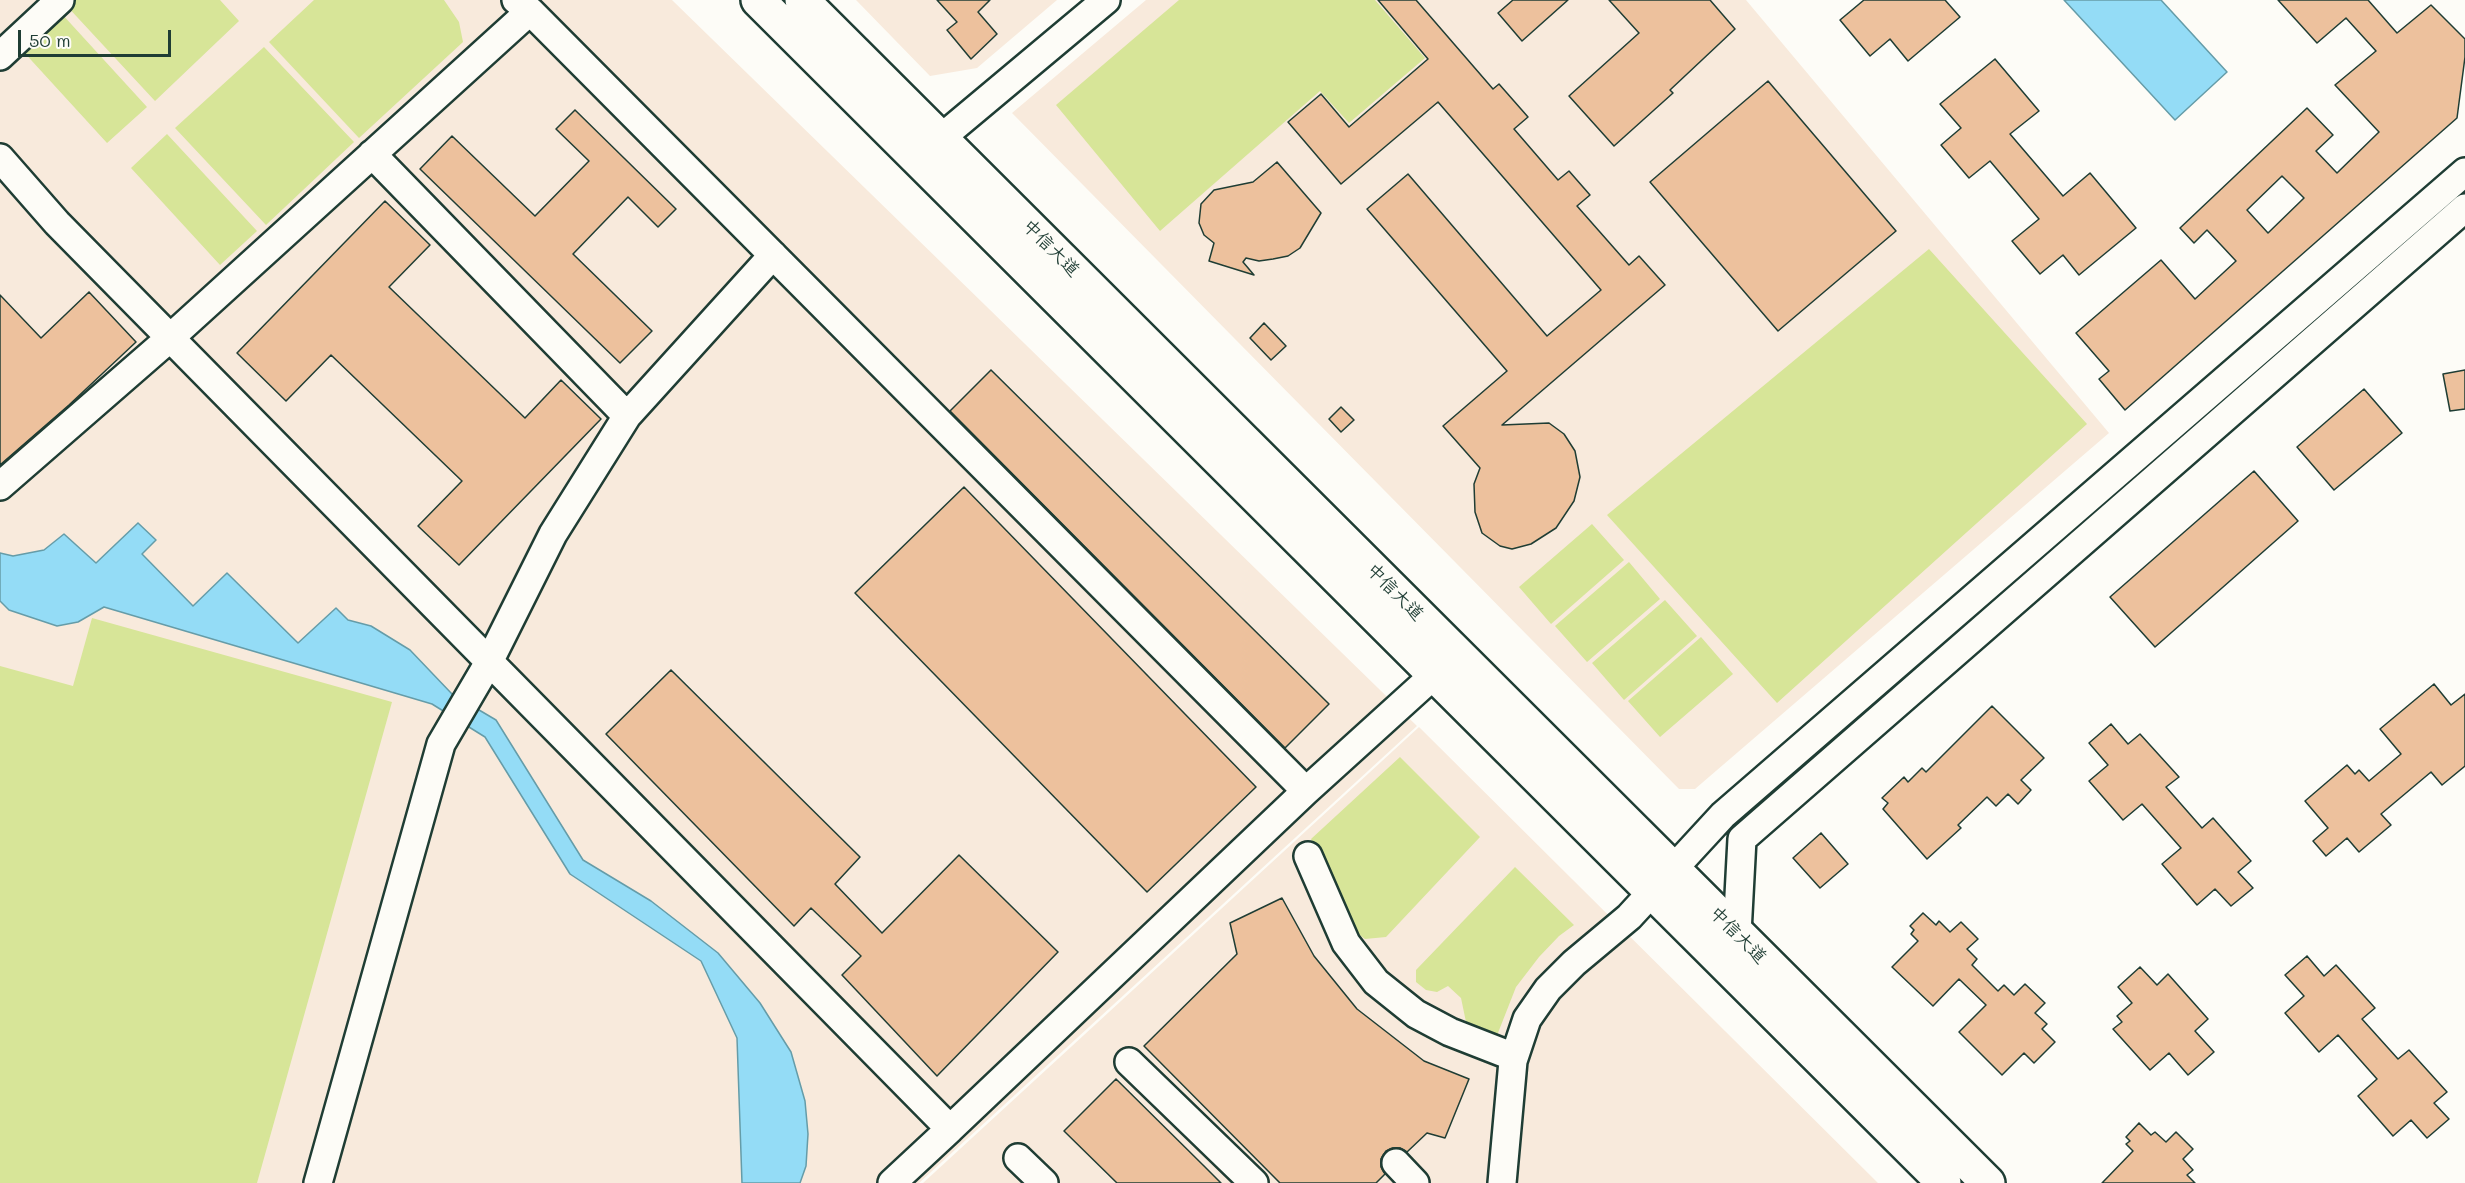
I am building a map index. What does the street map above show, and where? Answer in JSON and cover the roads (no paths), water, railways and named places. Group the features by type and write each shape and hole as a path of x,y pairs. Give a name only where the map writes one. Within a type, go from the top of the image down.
{"main road":[{"name":"中信大道","path":"758,0 1434,675 1662,881 1737,933 1988,1183"},
{"name":"中信大道","path":"802,0 941,138 1662,881 1944,1183"}],"street":[{"path":"0,56 60,0"},
{"path":"941,138 1106,0"},
{"path":"0,486 170,338 372,154 523,6 1306,791"},
{"path":"372,154 627,416"},
{"path":"0,158 57,223 950,1129"},
{"path":"1502,1183 1514,1056 1527,1019 1548,989 1574,963 1629,917 1723,815 2465,172"},
{"path":"1737,933 1742,839 2465,208"},
{"path":"318,1183 441,744 489,662 553,534 627,416 773,255"},
{"path":"892,1183 1306,791 1434,675"},
{"path":"1308,856 1346,944 1376,982 1424,1019 1450,1032 1514,1056"},
{"path":"1129,1062 1254,1183"},
{"path":"1018,1158 1044,1183"},
{"path":"1396,1163 1415,1183"}],"water":[{"path":"2064,0 2161,0 2227,72 2175,120"},
{"path":"138,523 156,540 142,554 193,606 227,573 298,643 336,608 348,620 371,626 410,650 452,694 496,720 583,860 651,901 718,953 760,1003 791,1052 805,1101 808,1134 806,1166 800,1183 742,1183 737,1038 701,961 570,874 485,737 432,704 104,607 78,622 57,626 9,610 0,601 0,553 13,556 44,550 64,534 96,563"}]}
